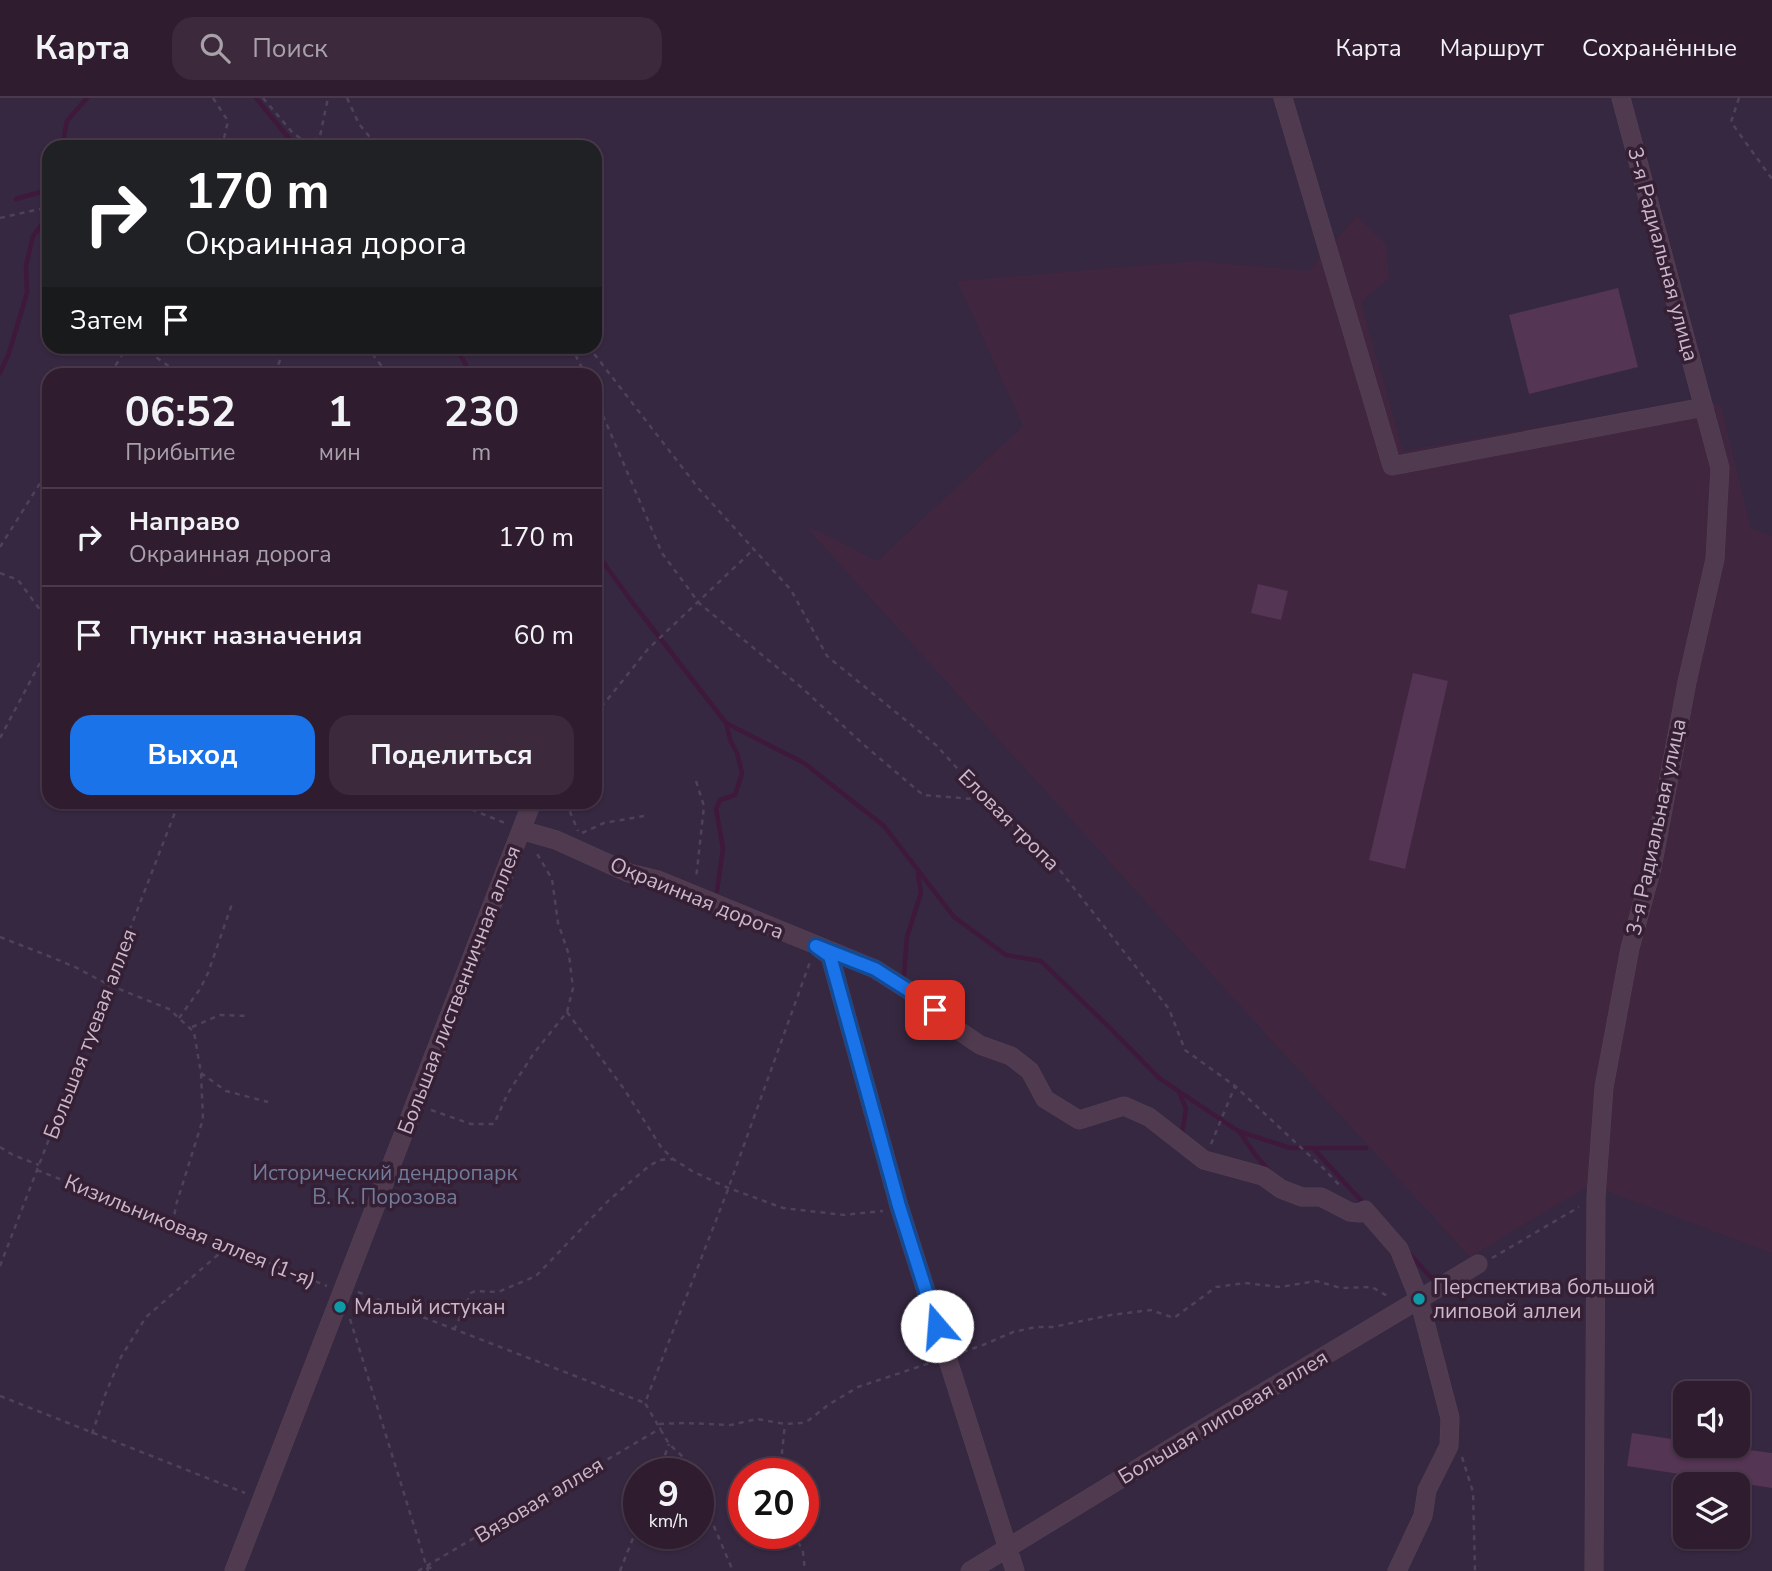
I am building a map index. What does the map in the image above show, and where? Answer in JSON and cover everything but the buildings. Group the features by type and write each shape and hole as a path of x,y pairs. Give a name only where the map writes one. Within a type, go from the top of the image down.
{"street":[{"path":"1283,98 1392,466 1704,407"},
{"name":"3-я Радиальная улица","path":"1594,1571 1596,1197 1604,1087 1630,948 1652,868 1687,682 1715,559 1720,468 1621,98"},
{"name":"Большая лиственничная аллея","path":"234,1571 524,831 530,809"},
{"name":"Окраинная дорога","path":"524,831 556,840 629,873 658,880 875,969 908,990 981,1045 1011,1056 1030,1071 1045,1099 1079,1120 1124,1106 1149,1117 1204,1160 1263,1176 1281,1189 1302,1197 1321,1198 1350,1212 1360,1213 1365,1210 1399,1249 1413,1302"},
{"path":"816,946 830,956 899,1206 1015,1571"},
{"name":"Большая липовая аллея","path":"970,1571 1206,1426 1485,1261"},
{"path":"1397,1571 1423,1516 1427,1490 1449,1446 1450,1418 1413,1302"}],"path":[{"path":"213,98 228,121 224,140"},
{"path":"262,98 303,140"},
{"path":"314,140 320,136 328,98"},
{"path":"347,98 359,124 372,140"},
{"path":"1739,98 1731,122 1772,179"},
{"path":"0,218 42,208"},
{"path":"151,354 171,368"},
{"path":"372,354 383,368"},
{"name":"Еловая тропа","path":"594,354 699,489 791,590 827,656 936,745 986,800 1055,864 1169,1009 1185,1050 1234,1086 1344,1190"},
{"path":"602,413 662,553 699,603 801,687 923,795 986,800"},
{"path":"0,548 42,480"},
{"path":"602,706 648,649 754,550"},
{"path":"0,573 18,580 42,612"},
{"path":"0,738 42,659"},
{"path":"696,781 704,806 696,874 697,896"},
{"name":"Большая туевая аллея","path":"0,1266 176,809"},
{"path":"415,1104 471,1124 494,1124 514,1083 567,1012 573,988 569,955 558,923 551,879 524,831 470,809"},
{"path":"569,809 579,835 604,823 644,816"},
{"path":"179,1018 208,973 233,901"},
{"path":"0,937 169,1009 194,1032 201,1073 203,1119 176,1205 173,1224"},
{"path":"683,1458 669,1444 646,1404 816,946"},
{"path":"567,1012 624,1089 661,1147 673,1159 692,1171 728,1188 783,1208 844,1215 883,1211 899,1206"},
{"path":"191,1028 220,1015 249,1016"},
{"path":"201,1073 226,1091 268,1102"},
{"path":"1204,1160 1234,1086"},
{"path":"0,1147 39,1165"},
{"path":"454,1330 471,1293 498,1292 536,1276 618,1192 654,1162 673,1159"},
{"name":"Кизильниковая аллея (1-я)","path":"37,1170 228,1247 646,1404"},
{"path":"1485,1261 1596,1197"},
{"path":"92,1434 121,1357 146,1317 228,1247"},
{"path":"660,1426 685,1423 731,1425 757,1419 785,1424 801,1423 858,1387 983,1346 1013,1332 1151,1310 1174,1318 1216,1287 1245,1283 1280,1287 1316,1281 1341,1288 1372,1287 1400,1305 1413,1302"},
{"path":"350,1318 428,1569 436,1571"},
{"path":"0,1396 262,1499"},
{"path":"782,1458 785,1424"},
{"name":"Вязовая аллея","path":"418,1571 428,1569 660,1426"},
{"path":"664,1458 669,1444"},
{"path":"1461,1455 1473,1492 1475,1571"},
{"path":"714,1526 733,1571"},
{"path":"620,1571 629,1549"},
{"path":"802,1549 805,1571"}],"green space":[{"name":"Исторический дендропарк В. К. Порозова","path":"0,98 1772,98 1772,536 1751,529 1721,405 1688,401 1403,451 1361,302 1389,278 1386,244 1357,216 1309,271 1197,261 957,281 1023,426 877,561 823,533 807,528 1470,1257 1590,1185 1772,1253 1772,1571 0,1571"}],"waterway":[{"path":"63,140 67,121 87,98"},
{"path":"256,98 290,140"},
{"path":"16,199 42,191"},
{"path":"0,373 9,353 27,293 26,266 33,236 42,225"},
{"path":"460,354 468,368"},
{"path":"602,561 726,723 804,763 884,826 954,917 1006,955 1041,961 1159,1078 1238,1131 1290,1148 1366,1148"},
{"path":"717,891 723,848 716,809 720,800 735,795 742,773 726,723"},
{"path":"904,976 907,937 921,893 918,874"},
{"path":"1179,1092 1186,1109 1182,1133"},
{"path":"1239,1131 1270,1172"},
{"path":"1313,1148 1366,1206"},
{"path":"1407,1251 1437,1284"}],"place":[{"name":"Перспектива большой липовой аллеи","path":"1419,1299"},
{"name":"Малый истукан","path":"340,1307"}],"route":[{"path":"935,1010 875,969 816,946 830,956 899,1206 937,1326"}]}
